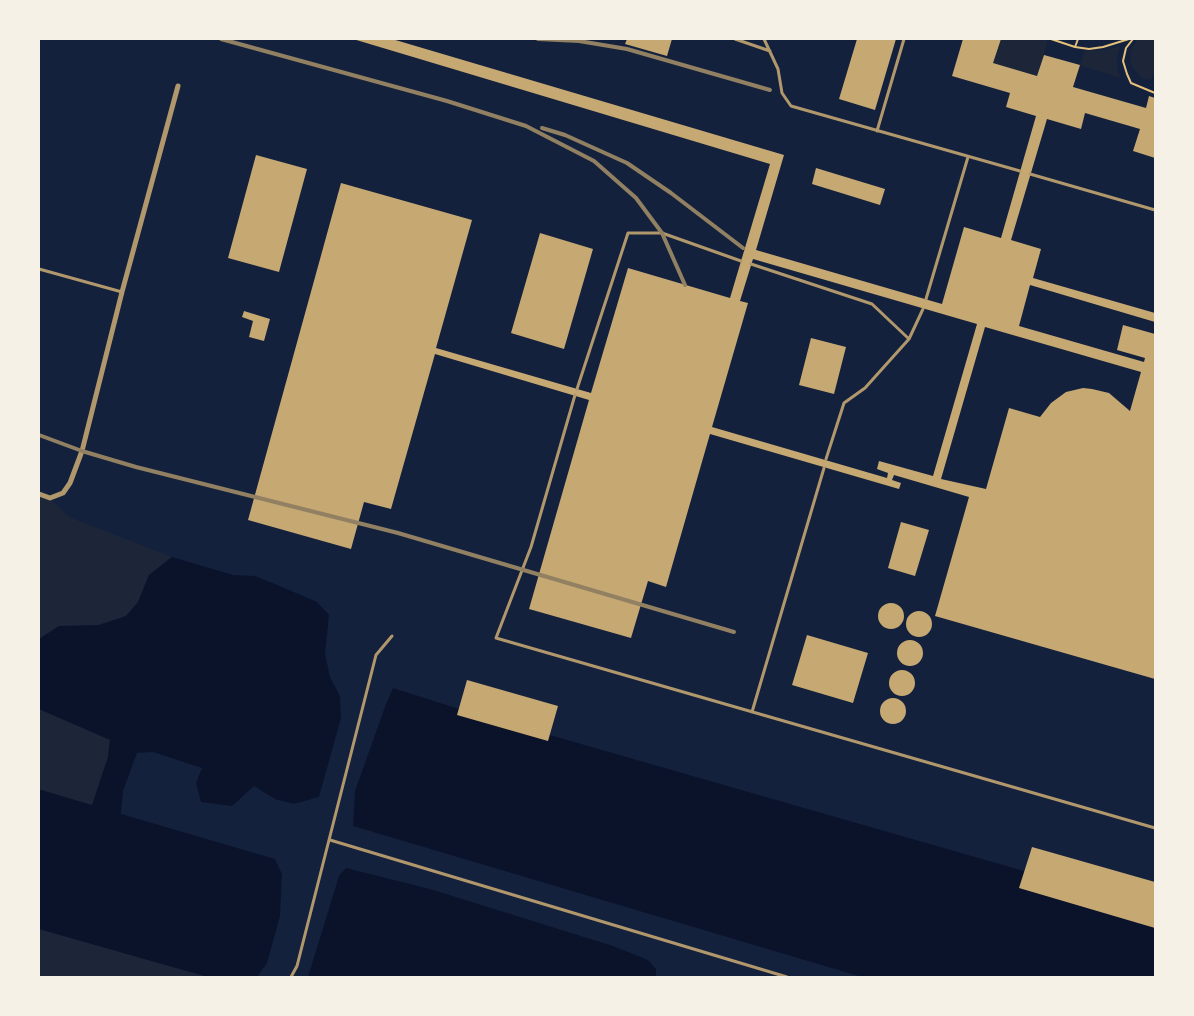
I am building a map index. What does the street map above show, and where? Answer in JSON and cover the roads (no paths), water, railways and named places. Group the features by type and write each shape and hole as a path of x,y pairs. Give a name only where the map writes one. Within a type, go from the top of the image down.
{"street":[{"path":"39,494 50,498 63,493 70,483 82,451 178,86"}],"lane":[{"path":"735,39 770,51"},
{"path":"764,39 778,69 782,93 791,106 1020,171"},
{"path":"877,131 904,39"},
{"path":"926,299 968,157"},
{"path":"1030,174 1155,210"},
{"path":"577,389 628,233 662,233 741,261"},
{"path":"751,264 872,304 909,339"},
{"path":"39,269 122,292"},
{"path":"826,459 844,403 865,388 909,339 923,309"},
{"path":"575,395 531,547 496,638 1155,828"},
{"path":"752,712 824,468"},
{"path":"291,977 297,966 376,656 392,636"},
{"path":"330,840 787,977"}],"railway":[{"path":"221,39 447,101 526,126 594,161 636,198 662,233 685,285"},
{"path":"538,39 579,41 627,49 770,90"},
{"path":"542,128 565,135 627,163 671,193 743,248"},
{"path":"39,435 136,467 398,533 734,632"}]}
